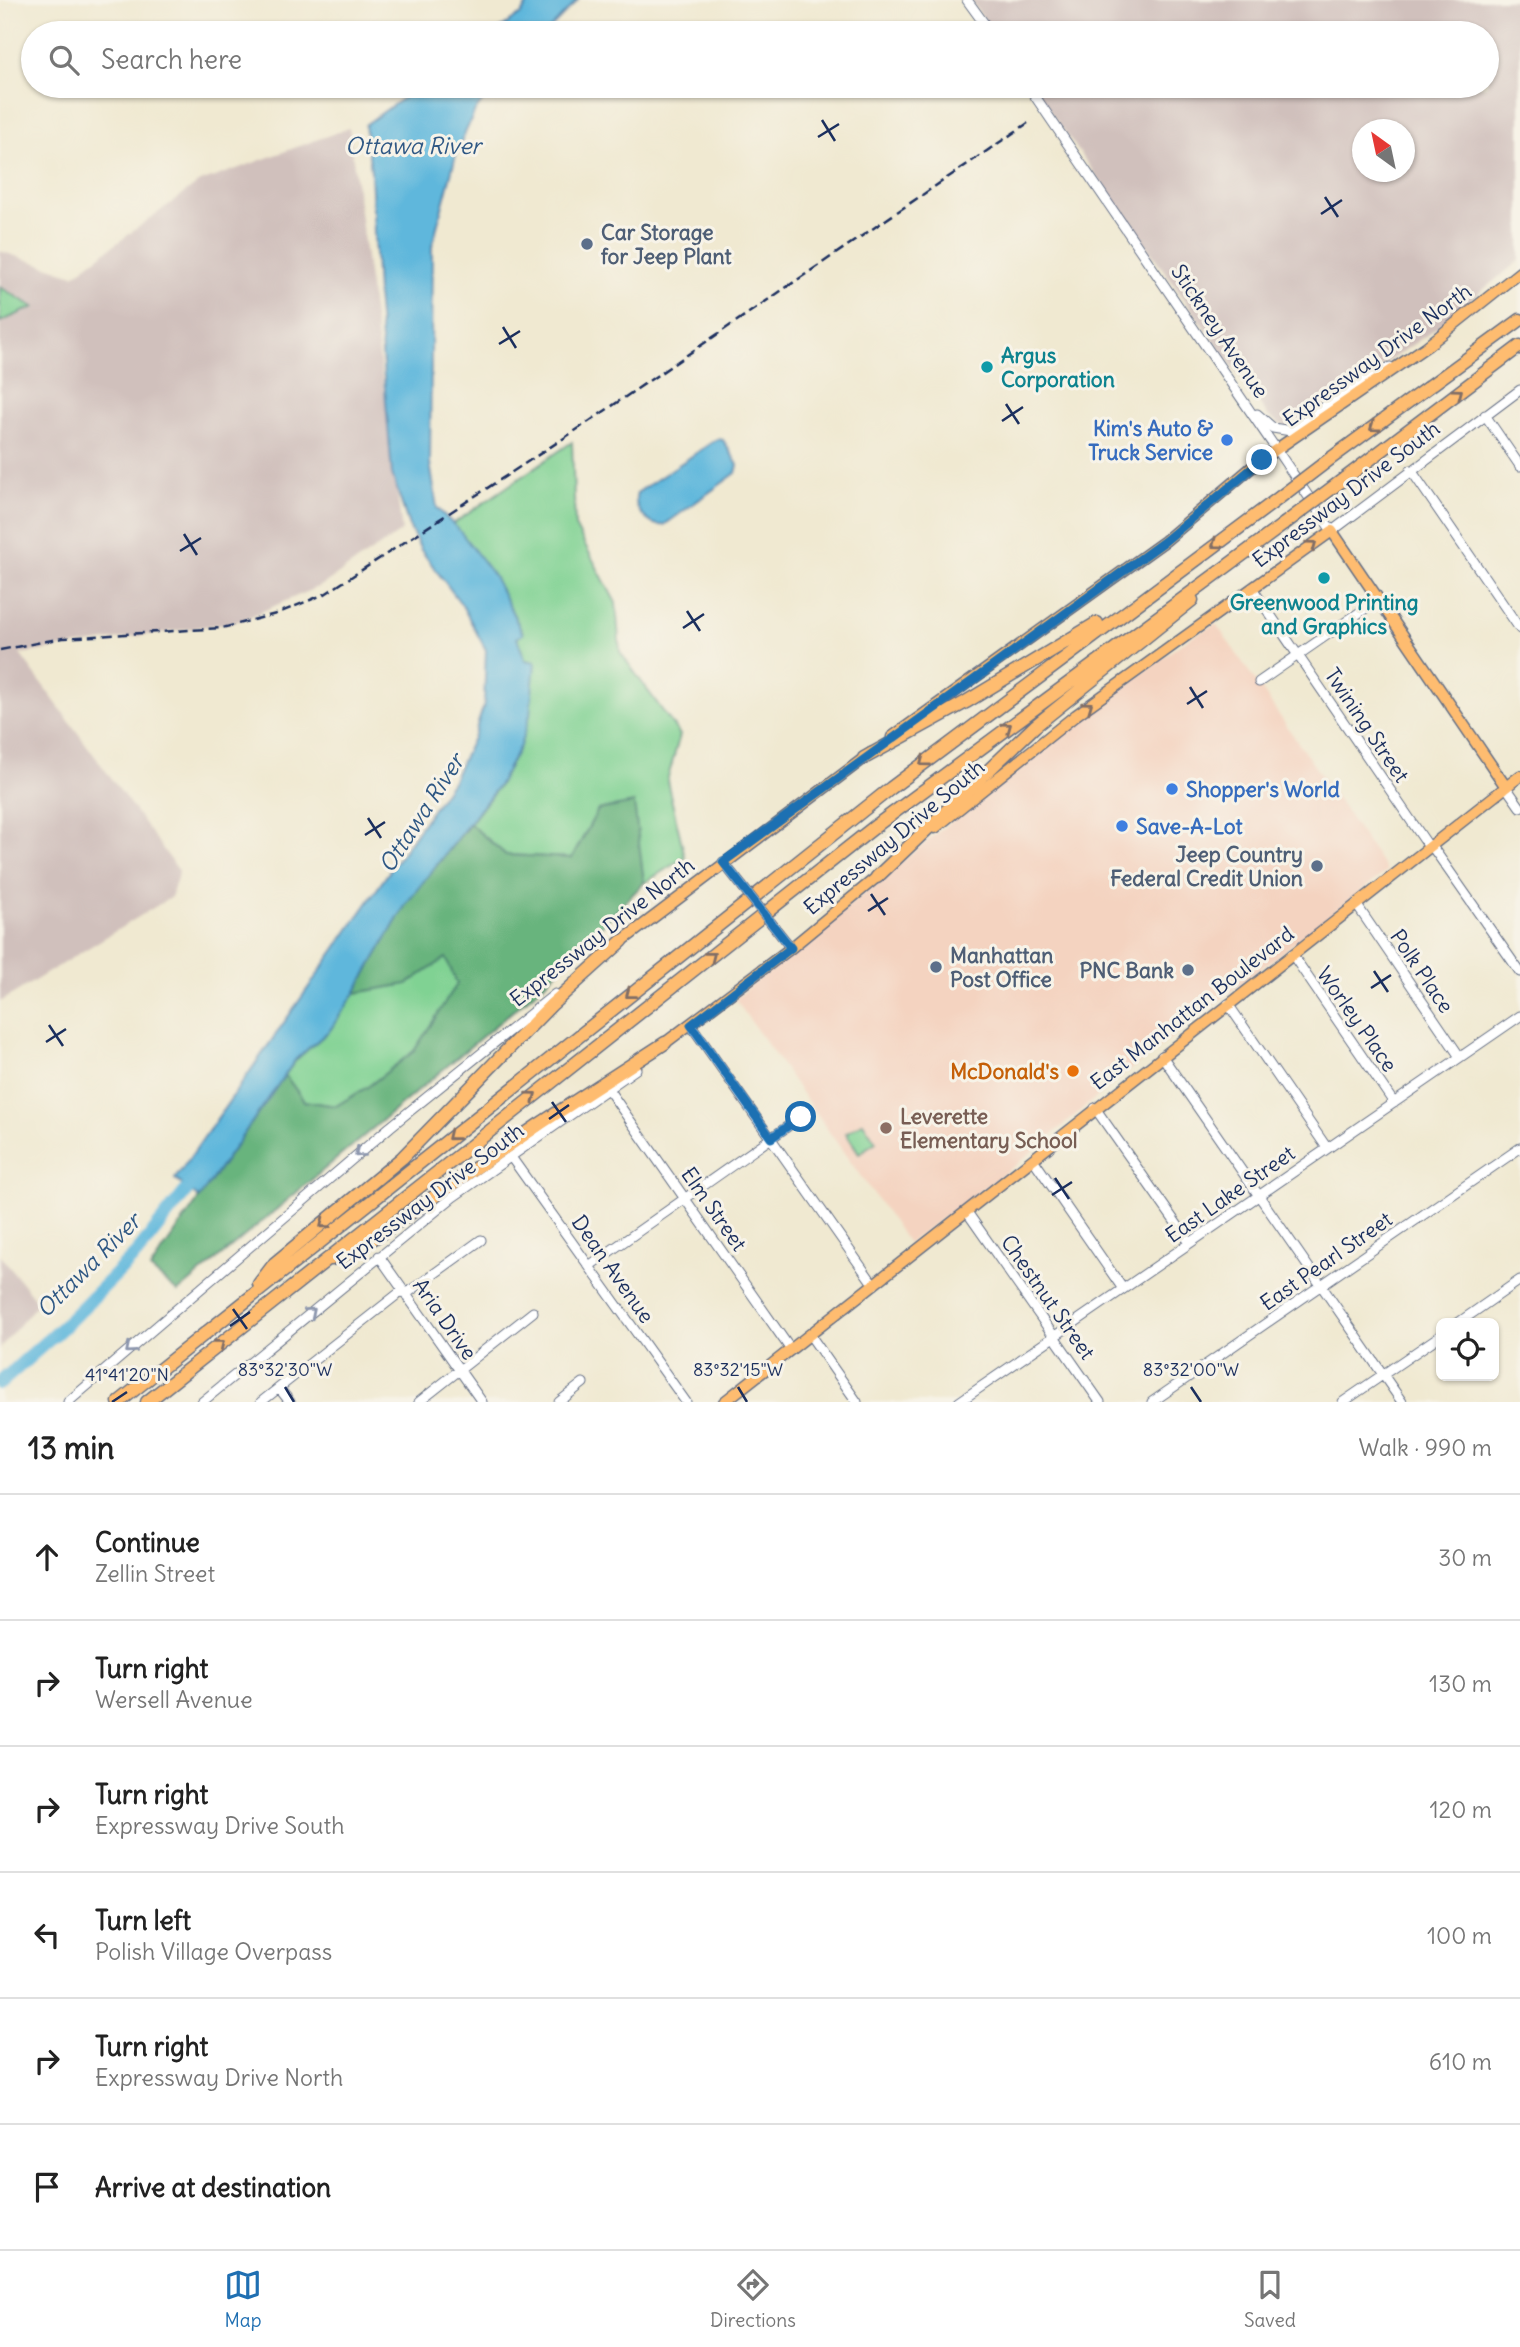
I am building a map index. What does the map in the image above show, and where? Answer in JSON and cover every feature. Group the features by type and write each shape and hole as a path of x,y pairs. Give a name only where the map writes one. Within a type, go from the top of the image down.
{"highway":[{"path":"1419,394 1520,310"},
{"path":"119,1402 891,788 1520,320"},
{"path":"147,1402 887,817 1520,346"},
{"path":"877,877 1046,716 1284,524"},
{"path":"864,758 966,702 1155,589"},
{"path":"250,1297 275,1263 402,1158 551,1005 622,941"},
{"path":"324,1262 352,1253 540,1124 665,1043"}],"main road":[{"name":"Expressway Drive North","path":"622,941 864,758 1165,541 1258,462 1416,353 1520,272"},
{"name":"Expressway Drive South","path":"665,1043 791,948 1032,749 1332,531"},
{"name":"Stickney Avenue","path":"1332,531 1506,786"},
{"name":"East Manhattan Boulevard","path":"724,1402 1520,776"}],"street":[{"path":"967,0 982,21"},
{"name":"Stickney Avenue","path":"1036,98 1332,531"},
{"path":"1249,407 1273,428 1291,431 1354,385 1416,353"},
{"name":"Expressway Drive South","path":"1332,531 1520,390"},
{"path":"1485,415 1520,466"},
{"path":"1411,470 1520,629"},
{"name":"Twining Street","path":"1252,589 1520,972"},
{"path":"1259,682 1379,599"},
{"name":"Stickney Avenue","path":"1506,786 1520,807"},
{"path":"723,862 791,948"},
{"name":"Polk Place","path":"1356,904 1460,1057"},
{"name":"Expressway Drive North","path":"68,1402 380,1135 622,941"},
{"name":"Worley Place","path":"1292,954 1394,1102"},
{"path":"1228,1004 1328,1148"},
{"name":"East Lake Street","path":"959,1402 1520,1016"},
{"path":"691,1025 874,1285"},
{"name":"Expressway Drive South","path":"202,1402 379,1256 511,1157 608,1089 665,1043"},
{"path":"1162,1056 1402,1402"},
{"name":"Elm Street","path":"608,1089 791,1350"},
{"path":"1095,1108 1190,1243"},
{"path":"589,1265 801,1117"},
{"name":"East Pearl Street","path":"1152,1402 1520,1148"},
{"name":"Dean Avenue","path":"511,1157 686,1402"},
{"path":"1033,1159 1123,1289"},
{"name":"Chestnut Street","path":"967,1212 1100,1402"},
{"path":"261,1402 404,1292 481,1240"},
{"name":"Aria Drive","path":"379,1256 482,1402"},
{"path":"1465,1318 1520,1280"},
{"path":"419,1402 533,1312"},
{"path":"810,1335 857,1402"},
{"path":"1343,1402 1436,1338"},
{"path":"559,1402 583,1383"},
{"path":"279,1388 290,1402"}],"shaded area":[{"path":"970,0 1520,0 1520,260 1428,334 1299,423 1285,427 1268,416 1041,98 1499,98 1499,21 985,21"},
{"path":"349,128 402,531 322,585 240,621 20,654 179,871 171,897 0,1002 0,251 74,275 198,183"},
{"path":"1216,624 1387,871 1127,1072 1017,1164 908,1243 735,999 1033,754 1189,638"},
{"path":"0,1255 38,1303 0,1348"}],"green space":[{"path":"0,287 34,307 0,322"},
{"path":"572,442 575,526 616,603 620,652 680,735 667,781 685,857 644,883 633,804 598,810 572,858 506,855 470,824 498,787 520,746 534,662 525,660 517,638 523,633 494,577 453,524"},
{"path":"634,803 644,883 540,988 178,1292 150,1269 285,1075 304,1101 336,1106 369,1086 414,1051 457,984 446,958 407,984 355,993 406,904 470,824 506,855 572,858 598,810"},
{"path":"446,957 458,984 414,1051 369,1086 336,1106 304,1101 285,1075 297,1059 330,1030 355,993 407,984"},
{"path":"863,1122 876,1142 859,1153 846,1133"}],"water":[{"path":"530,0 578,0 558,21 511,21 521,14"},
{"path":"403,98 485,98 475,111 457,151 432,246 430,463 437,508 459,530 494,576 523,634 517,638 525,660 535,662 530,715 520,746 498,786 406,904 355,993 330,1030 296,1059 199,1198 175,1179 453,780 473,738 484,705 486,650 462,605 421,550 409,526 392,474 377,293 371,171 365,125"},
{"path":"717,439 723,440 738,465 736,473 664,525 647,520 637,505 637,493"}],"waterway":[{"name":"Ottawa River","path":"0,1383 65,1325 137,1253 199,1175"}],"railway":[{"path":"0,650 63,638 222,628 276,614 325,594 584,425 1028,123"}],"place":[{"name":"Car Storage for Jeep Plant","path":"587,244"},
{"name":"Argus Corporation","path":"987,367"},
{"name":"Kim's Auto & Truck Service","path":"1227,440"},
{"name":"Greenwood Printing and Graphics","path":"1324,578"},
{"name":"Shopper's World","path":"1172,789"},
{"name":"Save-A-Lot","path":"1122,826"},
{"name":"Jeep Country Federal Credit Union","path":"1317,866"},
{"name":"Manhattan Post Office","path":"936,967"},
{"name":"PNC Bank","path":"1188,970"},
{"name":"McDonald's","path":"1073,1071"},
{"name":"Leverette Elementary School","path":"886,1128"}],"route":[{"path":"801,1117 771,1138 691,1025 791,948 723,862 1165,541 1262,460"}]}
